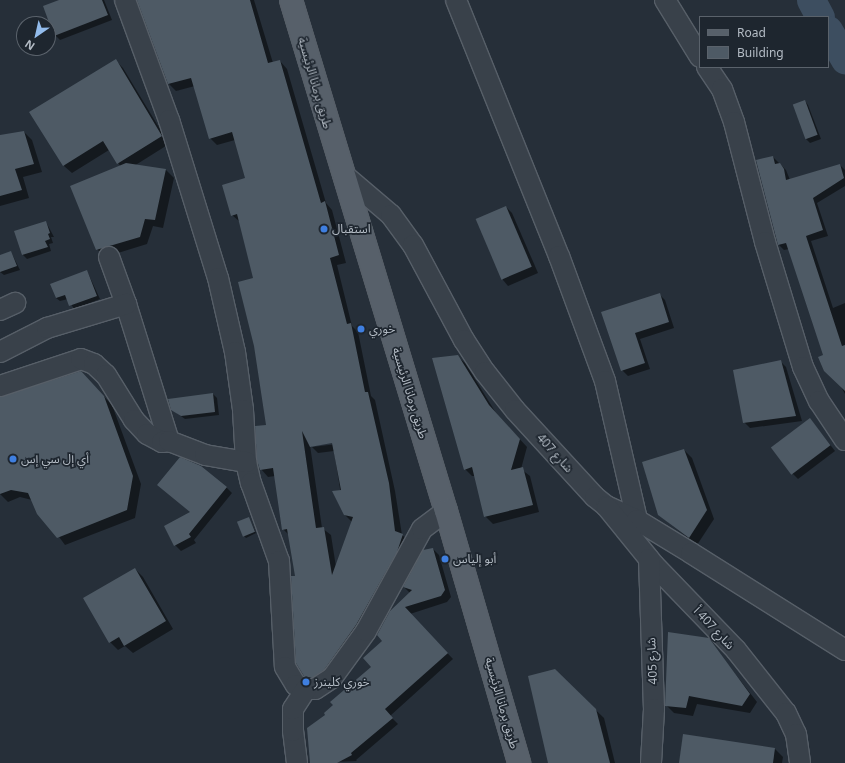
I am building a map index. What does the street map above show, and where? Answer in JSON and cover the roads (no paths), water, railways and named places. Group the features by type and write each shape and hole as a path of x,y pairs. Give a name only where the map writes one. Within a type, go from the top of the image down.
{"main road":[{"name":"طريق برمانا الرئيسية","path":"291,0 446,511 519,763"}],"street":[{"path":"125,0 169,120 218,278 235,352 243,410 246,462 251,483 279,561 285,667 296,685 306,689 323,686 332,678 366,631 422,529 446,511"},
{"path":"456,0 559,256 605,381 637,520"},
{"path":"665,0 699,55"},
{"path":"708,68 722,89 734,122 765,242 804,367 819,401 845,440"},
{"name":"شارع 407","path":"343,174 378,201 404,232 464,340 501,393 582,483 606,506 637,520 845,650"},
{"path":"109,257 126,304 169,441"},
{"path":"0,352 47,328 126,304"},
{"path":"0,386 81,359 94,364 106,375 134,420 147,434 162,442 169,441 205,455 246,462"},
{"name":"شارع 407 أ","path":"606,506 649,559 736,650 786,713 796,734 800,763"},
{"name":"شارع 405","path":"649,559 654,709 652,763"},
{"path":"297,763 292,731 293,709 306,689"}],"waterway":[{"path":"811,0 819,16"},
{"path":"829,32 845,60"}],"place":[{"name":"استقبال","path":"324,229"},
{"name":"خوري","path":"361,329"},
{"name":"أي إل سي إس","path":"13,459"},
{"name":"أبو إلياس","path":"445,559"},
{"name":"خوري كلينرز","path":"306,682"}]}
